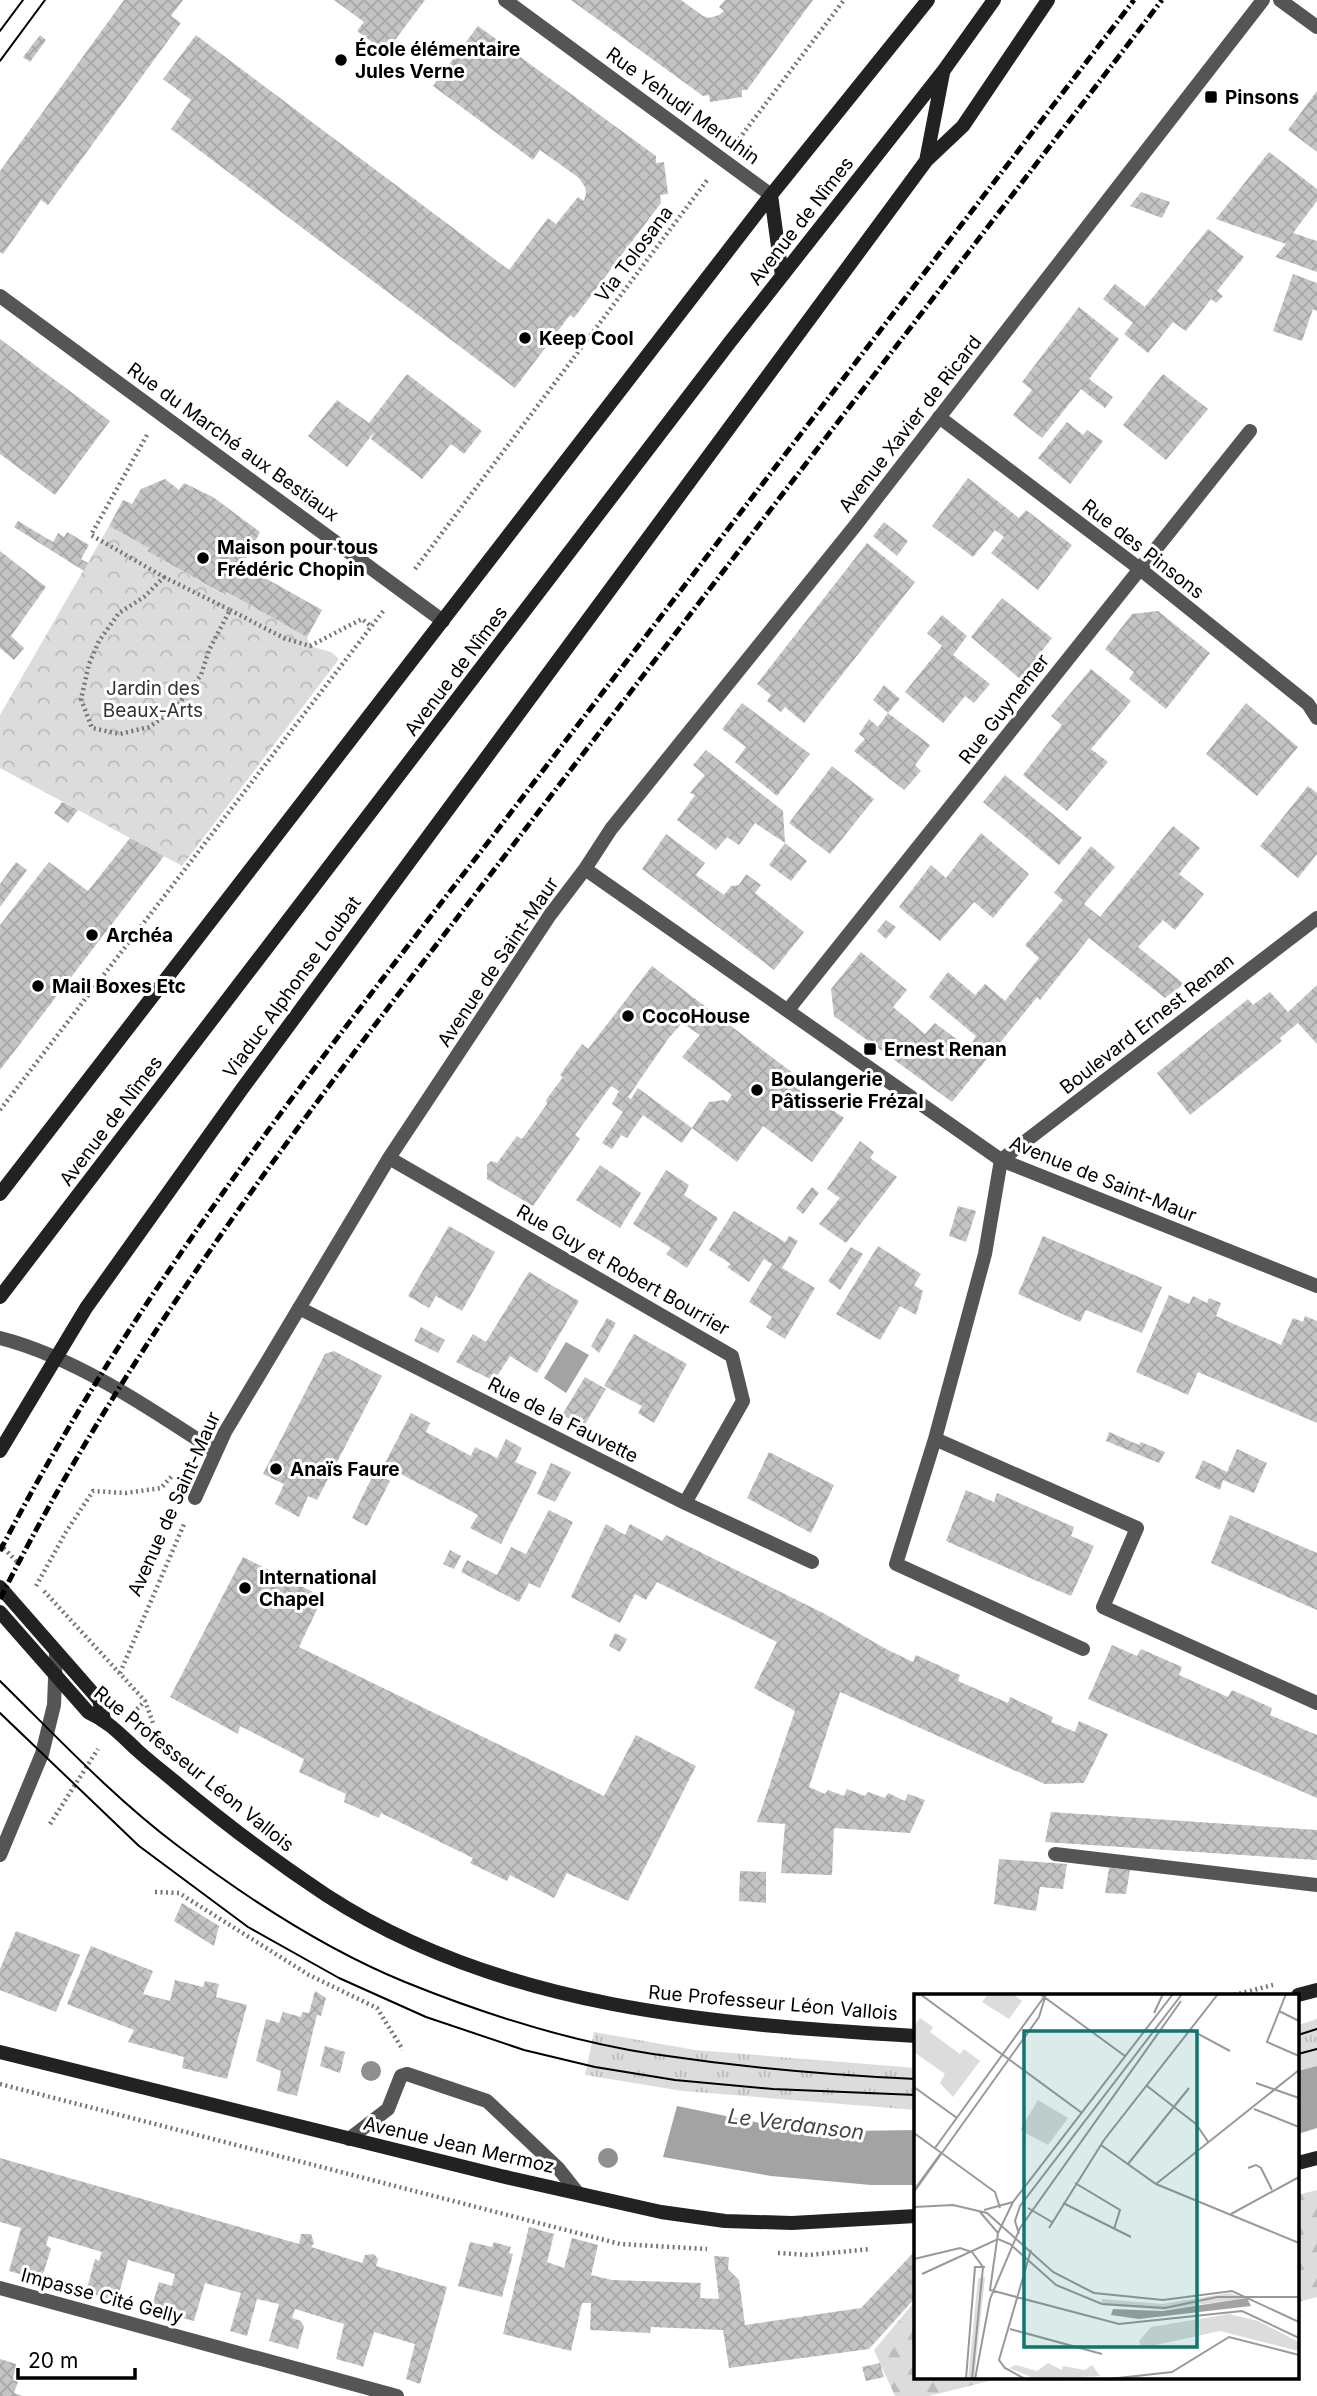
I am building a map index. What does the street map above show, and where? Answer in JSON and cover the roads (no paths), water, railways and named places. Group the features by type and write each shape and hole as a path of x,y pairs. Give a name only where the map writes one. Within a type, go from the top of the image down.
{"main road":[{"name":"Avenue de Nîmes","path":"0,1194 771,195 928,0"},
{"name":"Avenue de Nîmes","path":"0,1297 782,276 944,70 994,0"},
{"name":"Avenue de Nîmes","path":"634,559 926,161 963,126 1048,0"},
{"name":"Avenue de Nîmes","path":"926,161 944,70"},
{"path":"771,195 782,276"},
{"name":"Viaduc Alphonse Loubat","path":"0,1451 86,1308 380,899 634,559"},
{"path":"0,1587 99,1700 104,1719"},
{"name":"Rue Professeur Léon Vallois","path":"0,1612 88,1712 104,1719 226,1825 328,1896 374,1924 466,1965 537,1988 609,2005 693,2019 914,2036"},
{"path":"1300,1994 1317,1990"},
{"name":"Avenue Jean Mermoz","path":"0,2052 501,2176 661,2212 725,2221 792,2223 914,2216"},
{"path":"1300,2162 1317,2158"}],"street":[{"name":"Rue Yehudi Menuhin","path":"505,0 771,195"},
{"name":"Avenue Xavier de Ricard","path":"585,869 611,829 847,537 1263,0"},
{"path":"1280,0 1317,27"},
{"name":"Rue du Marché aux Bestiaux","path":"0,296 443,621"},
{"name":"Rue des Pinsons","path":"939,417 1140,569 1308,704 1317,718"},
{"name":"Rue Guynemer","path":"788,1010 1250,431"},
{"name":"Avenue de Saint-Maur","path":"195,1498 215,1451 389,1157 550,915 585,869 1001,1160 1317,1286"},
{"name":"Boulevard Ernest Renan","path":"1001,1160 1317,918"},
{"name":"Rue Guy et Robert Bourrier","path":"389,1157 732,1356 743,1401 685,1503"},
{"path":"1001,1160 985,1254 935,1439 896,1564 1083,1649"},
{"name":"Rue de la Fauvette","path":"299,1308 685,1503 812,1562"},
{"path":"0,1338 48,1353 152,1410 215,1451"},
{"path":"935,1439 1137,1528 1103,1607 1317,1703"},
{"path":"0,1855 42,1754 54,1705 56,1653"},
{"path":"1055,1854 1317,1885"},
{"path":"349,2138 388,2109 401,2076 407,2074 487,2101 558,2168 577,2192"},
{"name":"Impasse Cité Gelly","path":"0,2288 397,2396"}],"tram line":[{"path":"0,31 23,0"},
{"path":"0,61 45,0"},
{"path":"0,1681 108,1787 178,1846 287,1922 375,1969 465,2005 590,2042 686,2059 752,2067 914,2079"},
{"path":"0,1713 139,1846 248,1927 339,1978 426,2017 524,2050 595,2067 675,2080 773,2089 914,2095"},
{"path":"1300,2034 1317,2029"},
{"path":"1300,2053 1317,2049"}],"railway":[{"path":"0,1551 53,1454 110,1360 170,1268 298,1089 1134,0"},
{"path":"0,1599 54,1497 113,1398 242,1205 379,1019 1162,0"}],"place":[{"name":"École élémentaire Jules Verne","path":"341,60"},
{"name":"Pinsons","path":"1211,97"},
{"name":"Keep Cool","path":"525,338"},
{"name":"Maison pour tous Frédéric Chopin","path":"203,558"},
{"name":"Archéa","path":"92,935"},
{"name":"Mail Boxes Etc","path":"38,986"},
{"name":"CocoHouse","path":"628,1016"},
{"name":"Ernest Renan","path":"870,1049"},
{"name":"Boulangerie Pâtisserie Frézal","path":"757,1090"},
{"name":"Anaïs Faure","path":"276,1469"},
{"name":"International Chapel","path":"245,1588"}],"park label":[{"name":"Jardin des Beaux-Arts","path":"153,699"}],"water label":[{"name":"Le Verdanson","path":"796,2124"}]}
